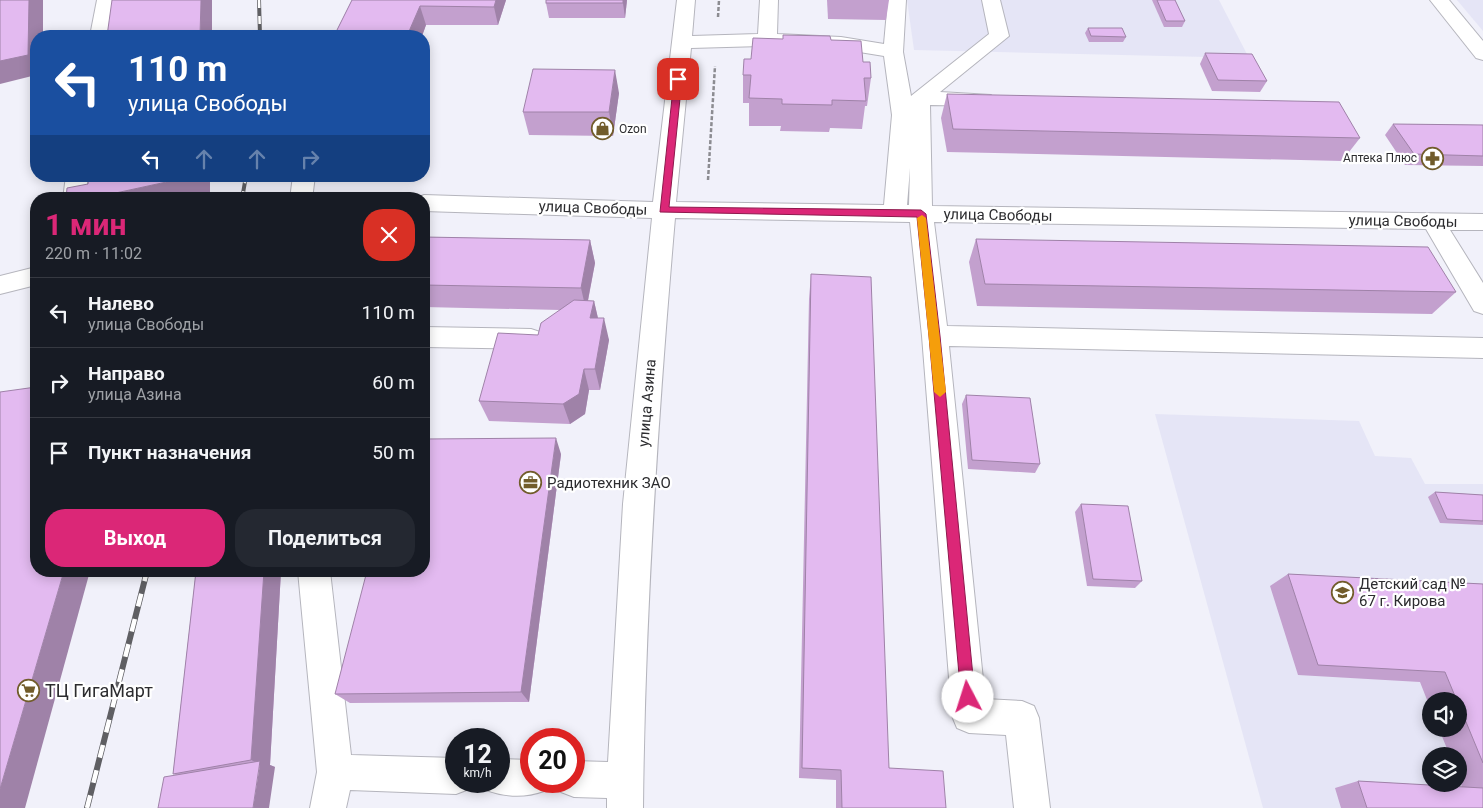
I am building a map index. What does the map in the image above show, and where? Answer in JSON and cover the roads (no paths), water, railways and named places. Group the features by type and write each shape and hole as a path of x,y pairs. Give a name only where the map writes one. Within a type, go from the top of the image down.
{"street":[{"path":"101,30 106,0"},
{"name":"улица Азина","path":"626,794 626,711 632,582 664,210 686,0"},
{"path":"767,40 769,0"},
{"path":"895,213 895,184 903,134 901,88 893,52 897,0"},
{"path":"920,98 999,36 991,0"},
{"path":"1439,0 1483,54"},
{"path":"682,42 767,40 854,44 893,52"},
{"path":"920,98 999,100"},
{"path":"920,98 921,214 935,336 970,716 1022,718 1032,808"},
{"name":"улица Свободы","path":"430,204 664,210 1483,222"},
{"path":"1433,221 1483,304"},
{"path":"0,285 30,278"},
{"path":"935,336 1483,348"},
{"path":"430,337 530,339"},
{"path":"315,577 335,772 328,808"},
{"path":"335,772 445,776"},
{"path":"585,782 626,794"}],"railway":[{"path":"259,0 260,30"},
{"path":"243,192 245,182"},
{"path":"87,808 145,577"}],"place":[{"name":"Ozon","path":"603,129"},
{"name":"Аптека Плюс","path":"1433,158"},
{"name":"Радиотехник ЗАО","path":"531,483"},
{"name":"Детский сад № 67 г. Кирова","path":"1343,593"},
{"name":"ТЦ ГигаМарт","path":"29,690"}]}
